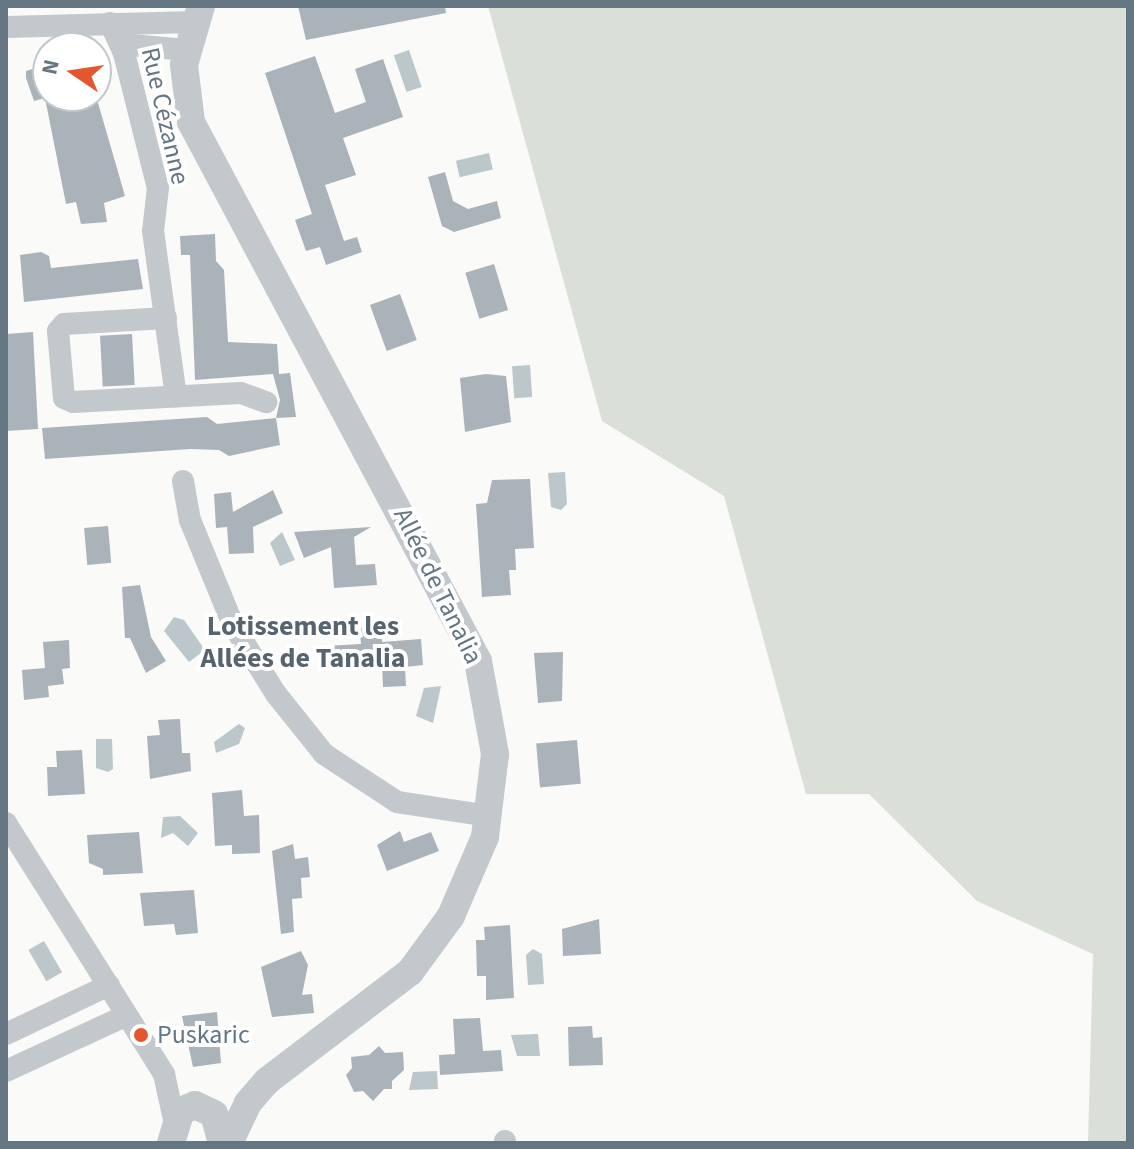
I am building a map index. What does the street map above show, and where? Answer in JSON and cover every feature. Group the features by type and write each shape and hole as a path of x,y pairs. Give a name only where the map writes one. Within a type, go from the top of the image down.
{"street":[{"path":"115,34 198,14"},
{"name":"Allée de Tanalia","path":"198,14 187,50 186,106 200,142 478,661 495,743 490,816 470,880 410,972 284,1066 248,1103 229,1143"},
{"path":"6,27 115,34 187,50"},
{"name":"Rue Cézanne","path":"115,34 158,188 153,231 176,396"},
{"path":"166,318 64,324 58,331 62,392 73,402 241,393 266,402"},
{"path":"183,481 190,520 233,625 276,694 324,754 397,802 490,816"},
{"path":"6,823 164,1074 205,1107 222,1143"},
{"path":"6,1034 109,985"},
{"path":"6,1071 127,1015"},
{"path":"164,1074 173,1133"},
{"path":"173,1133 181,1111 205,1107 229,1111 248,1103"}],"shaded area":[{"path":"488,6 1128,6 1128,1143 1088,1143 1093,954 977,901 869,794 806,794 724,496 602,421"},
{"path":"409,50 422,87 407,92 394,55"},
{"path":"489,153 493,170 460,177 456,161"},
{"path":"530,365 532,397 514,398 512,366"},
{"path":"565,472 567,504 561,510 551,507 548,473"},
{"path":"282,532 295,560 280,566 270,543"},
{"path":"174,617 184,620 205,650 189,662 164,631"},
{"path":"441,686 433,723 416,716 424,688"},
{"path":"239,724 245,728 239,744 216,753 214,742"},
{"path":"96,739 112,739 113,769 108,772 96,768"},
{"path":"180,816 198,833 188,846 173,833 161,838 163,817"},
{"path":"44,941 62,972 46,981 28,950"},
{"path":"533,949 542,954 544,984 528,985 526,955"},
{"path":"538,1034 540,1056 517,1056 511,1035"},
{"path":"437,1071 438,1089 409,1090 413,1072"}],"building":[{"path":"298,6 445,6 446,13 306,40"},
{"path":"315,56 335,113 366,102 355,69 383,59 403,117 343,138 356,175 325,185 344,241 357,237 362,252 326,265 320,247 306,251 295,220 312,214 265,73"},
{"path":"32,69 32,95 26,78 26,71"},
{"path":"48,112 101,112 125,196 104,203 107,222 81,224 76,202 66,204"},
{"path":"445,172 453,201 468,209 497,201 501,218 454,232 442,226 428,177"},
{"path":"215,234 216,261 224,270 228,342 277,344 279,374 290,373 296,417 276,418 280,400 273,374 195,380 190,255 181,255 180,236"},
{"path":"41,252 49,256 51,268 138,259 143,289 24,302 20,255"},
{"path":"494,264 508,310 479,319 465,273"},
{"path":"400,294 417,340 387,351 370,305"},
{"path":"33,332 38,429 6,431 6,334"},
{"path":"132,334 135,385 103,387 100,336"},
{"path":"486,374 506,376 511,422 465,432 460,378"},
{"path":"207,417 217,424 276,418 280,445 229,456 219,450 190,449 45,459 42,428"},
{"path":"530,479 534,548 515,549 516,570 509,570 511,595 482,597 476,504 487,503 492,480"},
{"path":"273,490 283,513 253,527 254,553 229,554 227,527 216,528 214,494 231,492 233,512"},
{"path":"108,526 111,563 87,565 84,528"},
{"path":"371,527 354,537 356,565 375,564 377,585 334,588 331,547 304,558 294,532"},
{"path":"140,585 151,637 166,661 146,673 130,638 125,638 122,587"},
{"path":"381,621 382,642 421,639 423,665 405,667 406,686 383,687 382,663 326,665 325,646 361,644 359,623"},
{"path":"69,640 70,668 62,669 64,684 48,686 49,697 24,700 22,670 45,668 43,642"},
{"path":"563,652 562,701 538,703 534,653"},
{"path":"180,719 182,753 190,753 191,771 150,779 147,736 160,735 158,720"},
{"path":"577,740 581,784 540,787 536,744"},
{"path":"82,750 85,794 48,796 47,767 57,767 56,751"},
{"path":"242,790 244,816 259,815 260,853 232,854 232,845 215,846 212,793"},
{"path":"400,831 404,842 431,832 439,851 387,871 377,845"},
{"path":"139,832 143,873 103,875 103,869 89,863 87,835"},
{"path":"293,844 295,859 308,857 310,877 301,878 302,898 292,899 294,932 281,934 272,851"},
{"path":"194,890 198,933 176,935 174,924 144,926 140,893"},
{"path":"599,919 601,954 563,956 562,929"},
{"path":"510,925 514,998 486,1000 486,976 477,976 476,940 485,940 484,927"},
{"path":"301,951 308,965 302,995 312,994 314,1013 272,1017 261,967"},
{"path":"217,1012 221,1063 193,1067 182,1016"},
{"path":"480,1018 483,1051 501,1050 503,1071 440,1075 439,1055 455,1054 453,1019"},
{"path":"592,1026 593,1038 602,1037 603,1065 569,1066 568,1027"},
{"path":"379,1046 385,1053 403,1052 404,1070 392,1081 392,1089 384,1089 373,1101 363,1091 354,1092 346,1075 352,1068 351,1057 369,1055"}],"place":[{"name":"Puskaric","path":"141,1035"}],"district":[{"name":"Lotissement les Allées de Tanalia","path":"303,642"}]}
